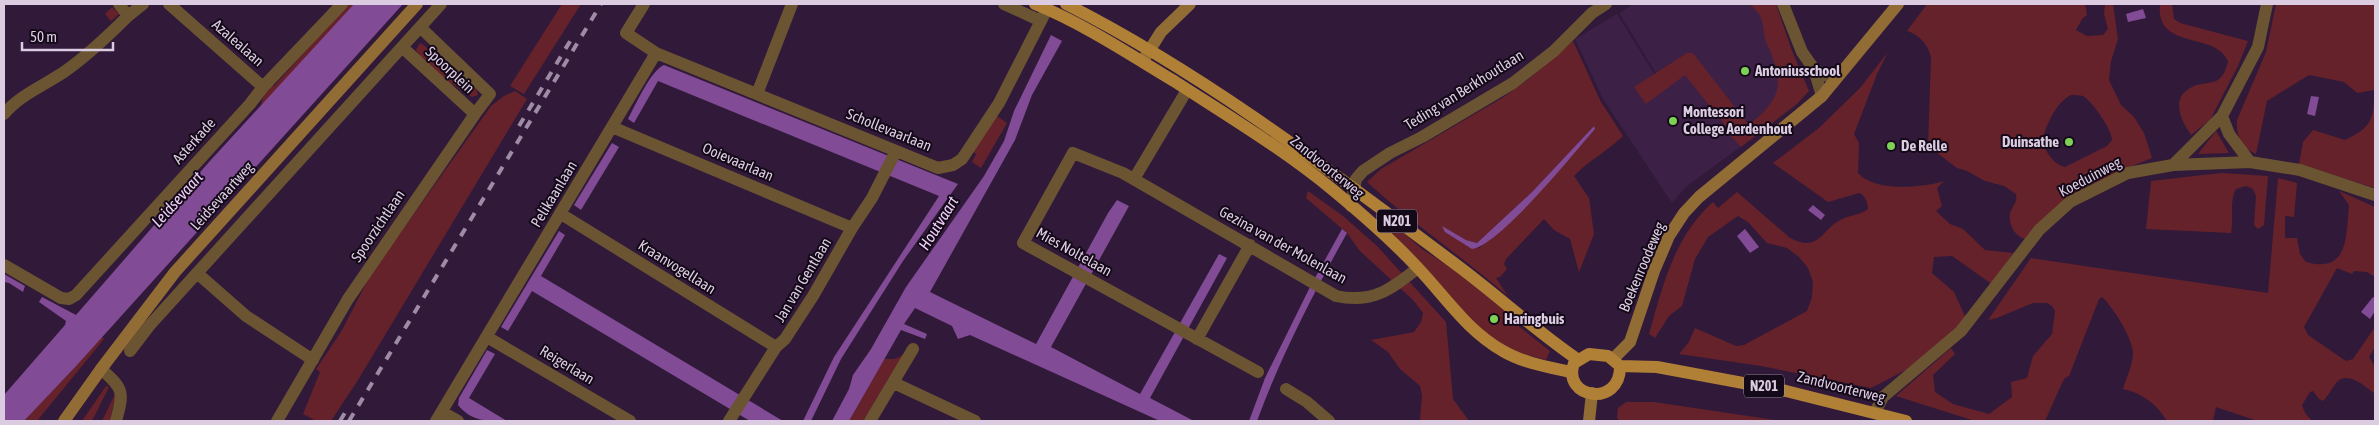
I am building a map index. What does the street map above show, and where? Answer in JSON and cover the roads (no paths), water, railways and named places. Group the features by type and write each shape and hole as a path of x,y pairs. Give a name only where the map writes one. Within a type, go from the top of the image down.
{"main road":[{"name":"Leidsevaartweg","path":"64,421 175,272 417,4"},
{"path":"1142,62 1161,32 1190,4"},
{"name":"Boekenroodeweg","path":"1616,363 1630,342 1654,271 1670,236 1684,213 1699,197 1822,96 1898,4"},
{"name":"N201","path":"1043,5 1070,10"},
{"name":"Zandvoorterweg","path":"1070,10 1150,49 1308,155 1458,266 1578,359"},
{"name":"Zandvoorterweg","path":"1070,10 1185,93 1279,149 1351,206 1484,339 1513,356 1571,372"},
{"path":"1185,93 1195,78"},
{"name":"N201","path":"1578,359 1595,354 1616,363"},
{"path":"1578,359 1571,372 1572,379 1582,391 1592,393 1602,393 1613,388 1618,380 1616,363"},
{"name":"Zandvoorterweg","path":"1616,363 1657,367 1786,390 1906,421"},
{"path":"1588,421 1592,393"}],"street":[{"path":"119,4 128,16"},
{"path":"4,114 12,105 63,72 98,46 142,4"},
{"name":"Azalealaan","path":"169,4 263,86"},
{"name":"Asterkade","path":"4,265 51,293 69,299 81,291 243,112 263,86 342,4"},
{"path":"130,351 149,326 441,4"},
{"path":"644,4 626,33 656,53"},
{"path":"757,94 792,4"},
{"path":"1004,4 1041,20"},
{"name":"Teding van Berkhoutlaan","path":"1351,206 1356,179 1363,171 1390,152 1422,137 1513,83 1554,51 1592,13 1606,4"},
{"path":"1783,4 1802,52 1814,69 1822,96"},
{"path":"2173,165 2222,116 2258,47 2267,4"},
{"name":"Schollevaarlaan","path":"656,53 895,153 938,168 953,165 962,159 999,103 1041,20 1043,5"},
{"name":"Spoorplein","path":"402,47 475,114 490,94 420,27"},
{"name":"Pelikaanlaan","path":"439,416 656,53"},
{"path":"1814,69 1835,80"},
{"path":"1134,179 1185,93"},
{"name":"Spoorzichtlaan","path":"280,417 348,299 475,114"},
{"path":"2222,116 2229,134 2250,162"},
{"name":"Ooievaarlaan","path":"612,127 852,228"},
{"name":"Gezina van der Molenlaan","path":"1073,152 1134,179 1336,296 1364,299 1381,294 1415,270"},
{"name":"Mies Noltelaan","path":"1073,152 1023,243 1258,372"},
{"name":"Jan van Gentlaan","path":"731,419 776,347 786,339 809,303 852,228 886,175 895,153"},
{"name":"Koeduinweg","path":"1875,412 1883,397 1961,331 2039,230 2070,202 2128,173 2173,165 2250,162 2300,170 2375,195"},
{"name":"Kraanvogellaan","path":"561,214 776,347"},
{"path":"1193,336 1250,245"},
{"path":"197,273 246,316 313,360"},
{"name":"Reigerlaan","path":"487,336 630,421"},
{"path":"870,421 913,349"},
{"path":"101,369 117,383 122,392 116,421"},
{"path":"894,383 975,421"},
{"path":"1286,389 1308,402 1329,421"},
{"path":"439,416 458,421"}],"water":[{"name":"Leidsevaart","path":"354,4 403,4 77,365 24,421 4,421 4,395 65,325 66,321 39,302 42,297 76,315 209,162"},
{"path":"2143,9 2146,18 2128,22 2126,14"},
{"path":"1051,35 1062,41 1032,95 1015,140 930,292 1036,344 1117,200 1129,206 1051,347 1140,394 1219,254 1227,258 1150,398 1194,421 1160,421 970,335 958,339 952,326 915,308 904,324 927,334 925,339 901,330 849,421 832,421 849,389 853,375 871,349 906,287 984,176 1004,141 1014,111"},
{"path":"664,65 958,184 903,261 841,359 811,421 803,421 834,357 939,196 658,81 634,123 628,119 649,81 659,68"},
{"path":"2311,96 2319,97 2315,116 2307,114"},
{"path":"1594,126 1595,129 1536,197 1500,232 1484,244 1472,249 1445,232 1442,226 1466,240 1477,243 1532,192"},
{"path":"612,143 619,147 581,210 574,205"},
{"path":"1813,205 1825,215 1821,220 1808,210"},
{"path":"1342,229 1347,233 1298,326 1276,373 1257,421 1249,421 1265,378 1310,287"},
{"path":"1745,229 1759,247 1750,253 1737,236"},
{"path":"559,231 565,235 541,276 783,421 750,421 532,291 508,331 501,327"},
{"path":"4,274 25,286 23,292 4,282"},
{"path":"2373,297 2375,298 2375,311 2370,319 2361,312"},
{"path":"487,350 495,354 469,398 507,421 474,418 463,411 458,405 459,398"}],"railway":[{"path":"349,421 601,4"},
{"path":"519,126 572,38"},
{"path":"340,421 349,406"}],"place":[{"name":"Antoniusschool","path":"1745,71"},
{"name":"Montessori College Aerdenhout","path":"1673,121"},
{"name":"Duinsathe","path":"2069,142"},
{"name":"De Relle","path":"1891,146"},
{"name":"Haringbuis","path":"1494,319"}],"water label":[{"name":"Houtvaart","path":"938,223"}]}
